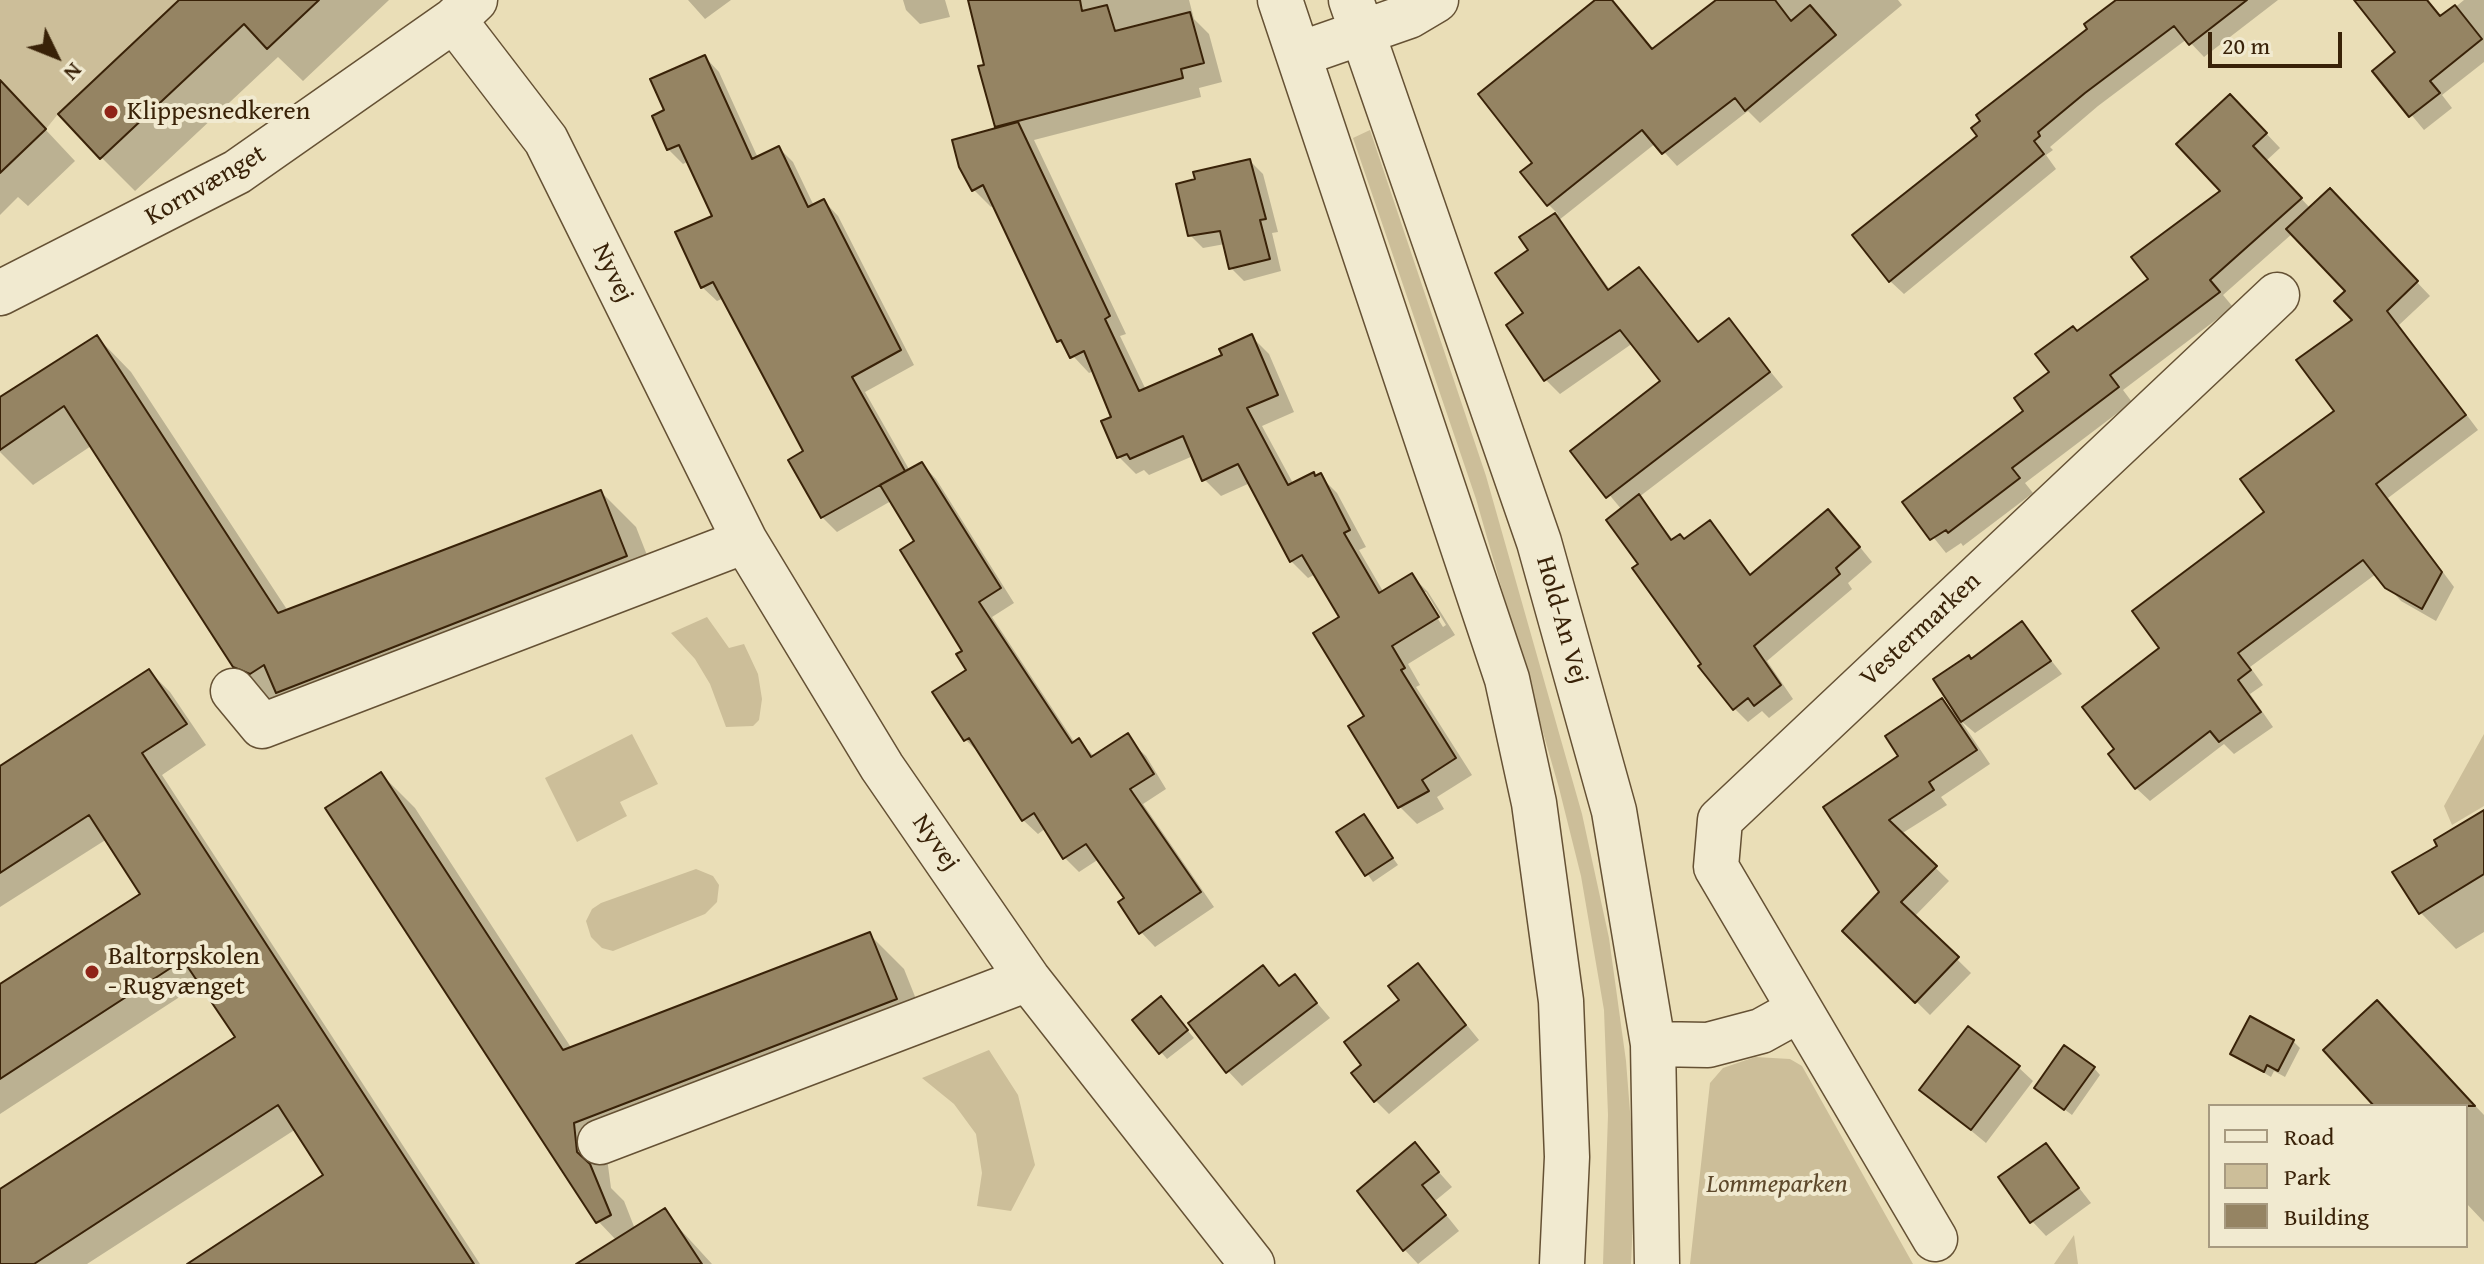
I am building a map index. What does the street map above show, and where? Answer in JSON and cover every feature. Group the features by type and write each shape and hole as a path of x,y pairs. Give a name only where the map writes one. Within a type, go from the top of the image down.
{"street":[{"path":"1280,0 1507,679 1534,803 1561,1001 1567,1157 1562,1264"},
{"path":"1300,54 1357,16 1409,16 1436,0"},
{"name":"Kornvænget","path":"0,293 237,172 465,10"},
{"name":"Nyvej","path":"465,10 546,140 745,541 882,767 1028,979 1252,1264"},
{"name":"Hold-An Vej","path":"1357,16 1539,542 1614,811 1653,1044 1657,1264"},
{"name":"Vestermarken","path":"1935,1239 1716,867 1720,820 2277,295"},
{"path":"233,691 262,726 745,541"},
{"path":"600,1142 1028,979"},
{"path":"1653,1044 1708,1045 1761,1031 1799,1010"}],"green space":[{"path":"0,0 179,0 58,114 46,129 0,80"},
{"path":"1370,130 1486,476 1582,814 1609,938 1626,1061 1635,1175 1631,1264 1603,1264 1608,1115 1604,1010 1581,876 1559,788 1476,499 1353,138"},
{"path":"707,617 729,648 744,644 758,674 762,699 759,720 753,726 726,727 710,684 695,659 671,633"},
{"path":"632,734 658,784 620,802 627,816 577,842 545,778"},
{"path":"2484,734 2484,806 2452,825 2444,806"},
{"path":"696,869 713,876 719,885 717,902 705,914 613,951 602,948 591,937 586,921 592,909 601,903"},
{"path":"989,1050 1018,1095 1035,1165 1011,1211 977,1206 982,1173 976,1134 954,1104 922,1078"},
{"name":"Lommeparken","path":"1755,1057 1790,1059 1802,1066 1913,1264 1690,1264 1710,1083 1723,1068"},
{"path":"2074,1235 2078,1264 2054,1264"}],"building":[{"path":"179,0 319,0 267,49 244,24 100,159 58,114"},
{"path":"968,0 1080,0 1082,11 1107,5 1115,31 1190,12 1204,63 1181,69 1183,78 995,127 978,66 984,65"},
{"path":"1595,0 1612,0 1652,49 1716,0 1775,0 1791,21 1810,5 1836,35 1745,111 1735,98 1662,154 1642,130 1547,206 1520,172 1532,163 1478,94"},
{"path":"2116,0 2247,0 2189,45 2174,26 2085,93 2038,132 2040,136 2034,141 2044,154 1889,282 1852,235 1977,136 1971,128 1980,121 1976,115 2087,29 2084,24"},
{"path":"2354,0 2427,0 2440,16 2455,5 2482,39 2430,81 2440,93 2409,117 2372,71 2395,52"},
{"path":"705,55 752,159 779,146 808,207 824,199 901,350 852,377 905,471 821,518 788,460 803,451 713,282 701,288 675,232 712,216 679,145 667,150 652,116 664,110 650,79"},
{"path":"0,80 46,129 0,173"},
{"path":"2230,94 2267,133 2253,146 2302,198 2210,280 2220,292 2110,375 2119,387 2012,468 2020,478 1948,533 1946,530 1930,540 1902,502 2023,411 2014,398 2049,372 2035,354 2073,326 2077,331 2148,279 2131,257 2220,191 2176,144"},
{"path":"1018,122 1110,316 1105,319 1139,391 1222,355 1219,349 1252,334 1278,395 1247,408 1288,485 1314,472 1315,476 1321,473 1350,530 1344,533 1379,593 1412,573 1439,617 1392,646 1405,668 1401,670 1456,758 1422,780 1429,791 1398,808 1348,726 1364,716 1313,633 1339,617 1302,555 1290,562 1238,464 1202,481 1183,436 1130,459 1127,454 1117,458 1101,421 1111,417 1084,351 1070,358 1061,340 1057,342 983,185 972,191 959,167 952,140"},
{"path":"1250,159 1266,219 1260,220 1270,259 1229,269 1220,231 1188,236 1176,184 1195,179 1193,172"},
{"path":"2330,188 2418,281 2387,311 2466,415 2376,484 2442,572 2422,609 2385,588 2363,560 2238,653 2251,670 2238,680 2261,712 2219,742 2210,731 2135,789 2108,754 2114,749 2082,707 2159,648 2132,611 2264,512 2240,479 2334,411 2296,360 2352,320 2334,301 2345,291 2286,229"},
{"path":"1555,213 1608,290 1639,267 1698,342 1729,318 1770,372 1606,498 1570,451 1660,381 1620,330 1544,381 1506,325 1523,313 1495,273 1528,250 1519,237"},
{"path":"97,335 278,613 601,490 627,556 276,693 264,665 250,674 233,667 64,406 0,450 0,397"},
{"path":"922,462 1001,588 979,602 1072,743 1079,738 1091,757 1128,733 1154,774 1130,789 1201,892 1139,934 1118,902 1124,898 1086,844 1063,859 1034,813 1022,821 969,738 964,741 932,692 966,670 956,654 962,651 900,550 914,541 880,485"},
{"path":"1639,494 1671,540 1680,534 1684,539 1710,520 1750,575 1828,509 1860,547 1836,568 1840,574 1754,646 1781,685 1754,706 1748,698 1733,710 1698,666 1701,664 1632,568 1638,564 1606,520"},
{"path":"2022,621 2051,661 1961,722 1933,679 1969,655 1971,659"},
{"name":"Baltorpskolen - Rugvænget","path":"149,669 187,724 142,753 474,1264 187,1264 323,1175 278,1105 34,1264 0,1264 0,1189 235,1037 183,960 0,1079 0,984 140,894 89,815 0,873 0,766"},
{"path":"1942,698 1977,750 1929,782 1934,790 1889,820 1937,866 1901,902 1959,957 1915,1003 1842,931 1879,892 1823,807 1898,756 1885,736"},
{"path":"381,772 563,1050 870,932 897,999 574,1123 577,1152 590,1164 611,1215 596,1223 325,808"},
{"path":"2484,810 2484,874 2419,914 2392,872 2437,846 2434,840"},
{"path":"1364,814 1393,858 1365,876 1336,832"},
{"path":"1418,963 1466,1025 1374,1102 1351,1073 1361,1065 1344,1042 1399,1000 1388,986"},
{"path":"1263,965 1279,986 1295,974 1317,1003 1226,1073 1188,1023"},
{"path":"1161,996 1188,1030 1159,1054 1132,1020"},
{"path":"2377,1000 2475,1106 2372,1104 2323,1050"},
{"path":"2250,1016 2294,1040 2278,1071 2267,1065 2264,1072 2230,1054"},
{"path":"1968,1026 2020,1066 1971,1130 1919,1090"},
{"path":"2064,1045 2095,1067 2064,1110 2034,1088"},
{"path":"1415,1142 1439,1172 1422,1185 1446,1215 1403,1251 1357,1191"},
{"path":"2046,1143 2079,1188 2030,1223 1998,1177"},
{"path":"665,1208 702,1264 576,1264"}],"place":[{"name":"Klippesnedkeren","path":"111,112"},
{"name":"Baltorpskolen - Rugvænget","path":"92,972"}]}
